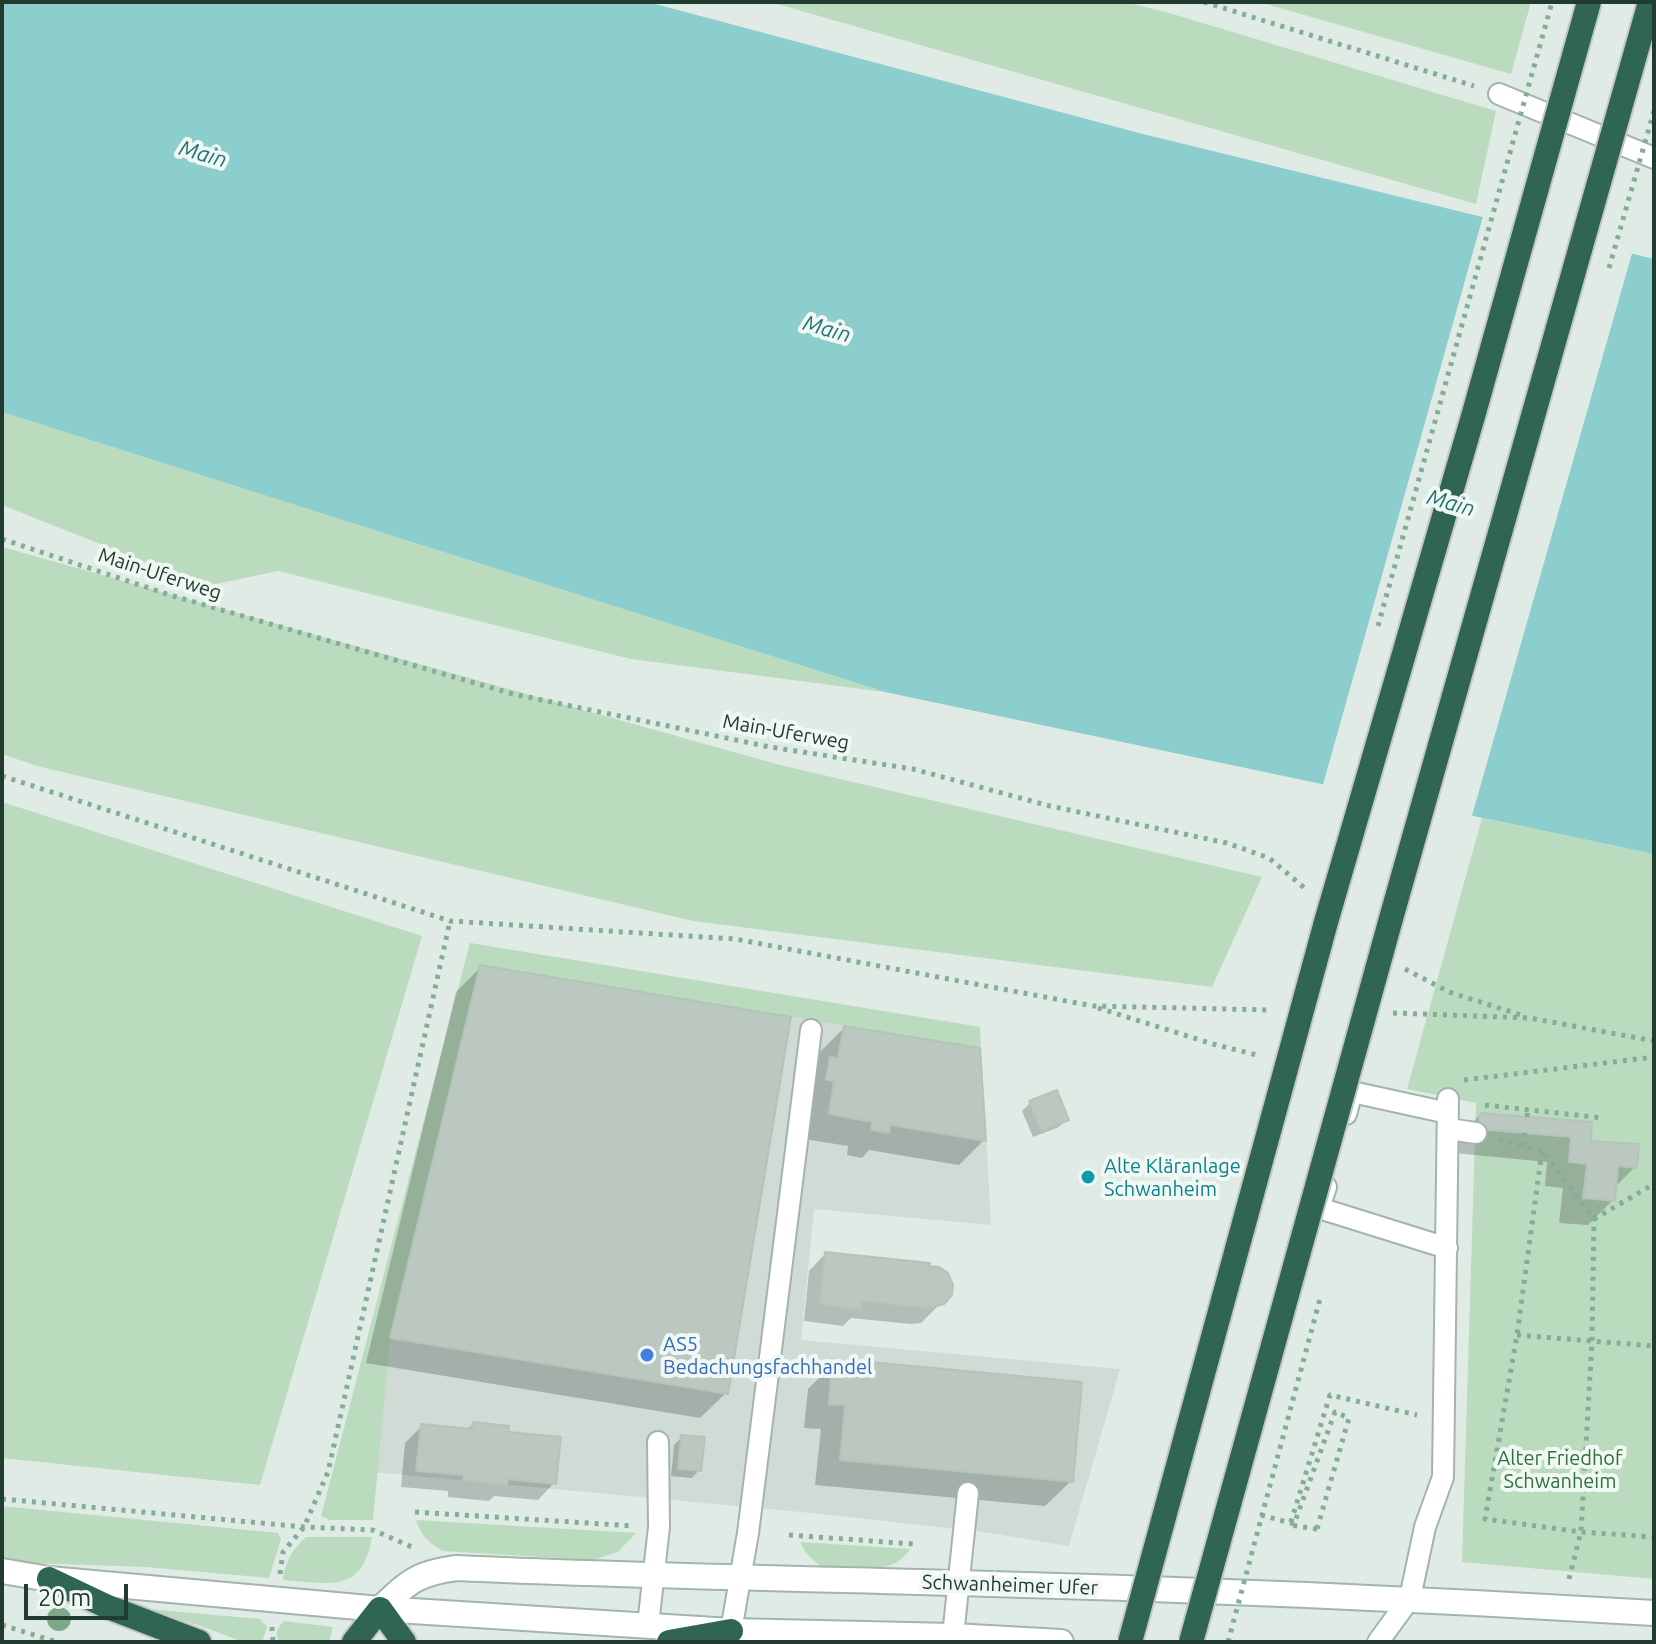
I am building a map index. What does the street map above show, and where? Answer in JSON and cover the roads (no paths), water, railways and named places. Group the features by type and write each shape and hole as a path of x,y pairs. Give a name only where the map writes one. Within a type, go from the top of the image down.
{"highway":[{"path":"1130,1642 1326,922 1589,2"},
{"path":"1191,1642 1396,900 1650,2"},
{"path":"49,1579 108,1607 199,1642"},
{"path":"354,1642 380,1609 404,1642"},
{"path":"669,1642 731,1631"}],"main road":[{"name":"Schwanheimer Ufer","path":"380,1609 407,1583 430,1571 457,1568 653,1577 959,1583 1410,1598 1654,1613"},
{"path":"2,1571 49,1579 380,1609 731,1631 1061,1642"}],"lane":[{"path":"1499,94 1654,158"},
{"path":"731,1631 811,1030"},
{"path":"1447,1248 1319,1208 1352,1092 1448,1111 1476,1133"},
{"path":"1378,1642 1410,1598 1425,1527 1443,1477 1448,1111"},
{"path":"648,1625 659,1527 658,1442"},
{"path":"953,1636 968,1493"}],"water":[{"name":"Main","path":"2,2 648,2 1139,133 1654,259 1654,854 885,692 2,412"}],"place":[{"name":"Alte Kläranlage Schwanheim","path":"1088,1177"},
{"name":"AS5 Bedachungsfachhandel","path":"647,1355"}],"park label":[{"name":"Alter Friedhof Schwanheim","path":"1560,1470"}]}
